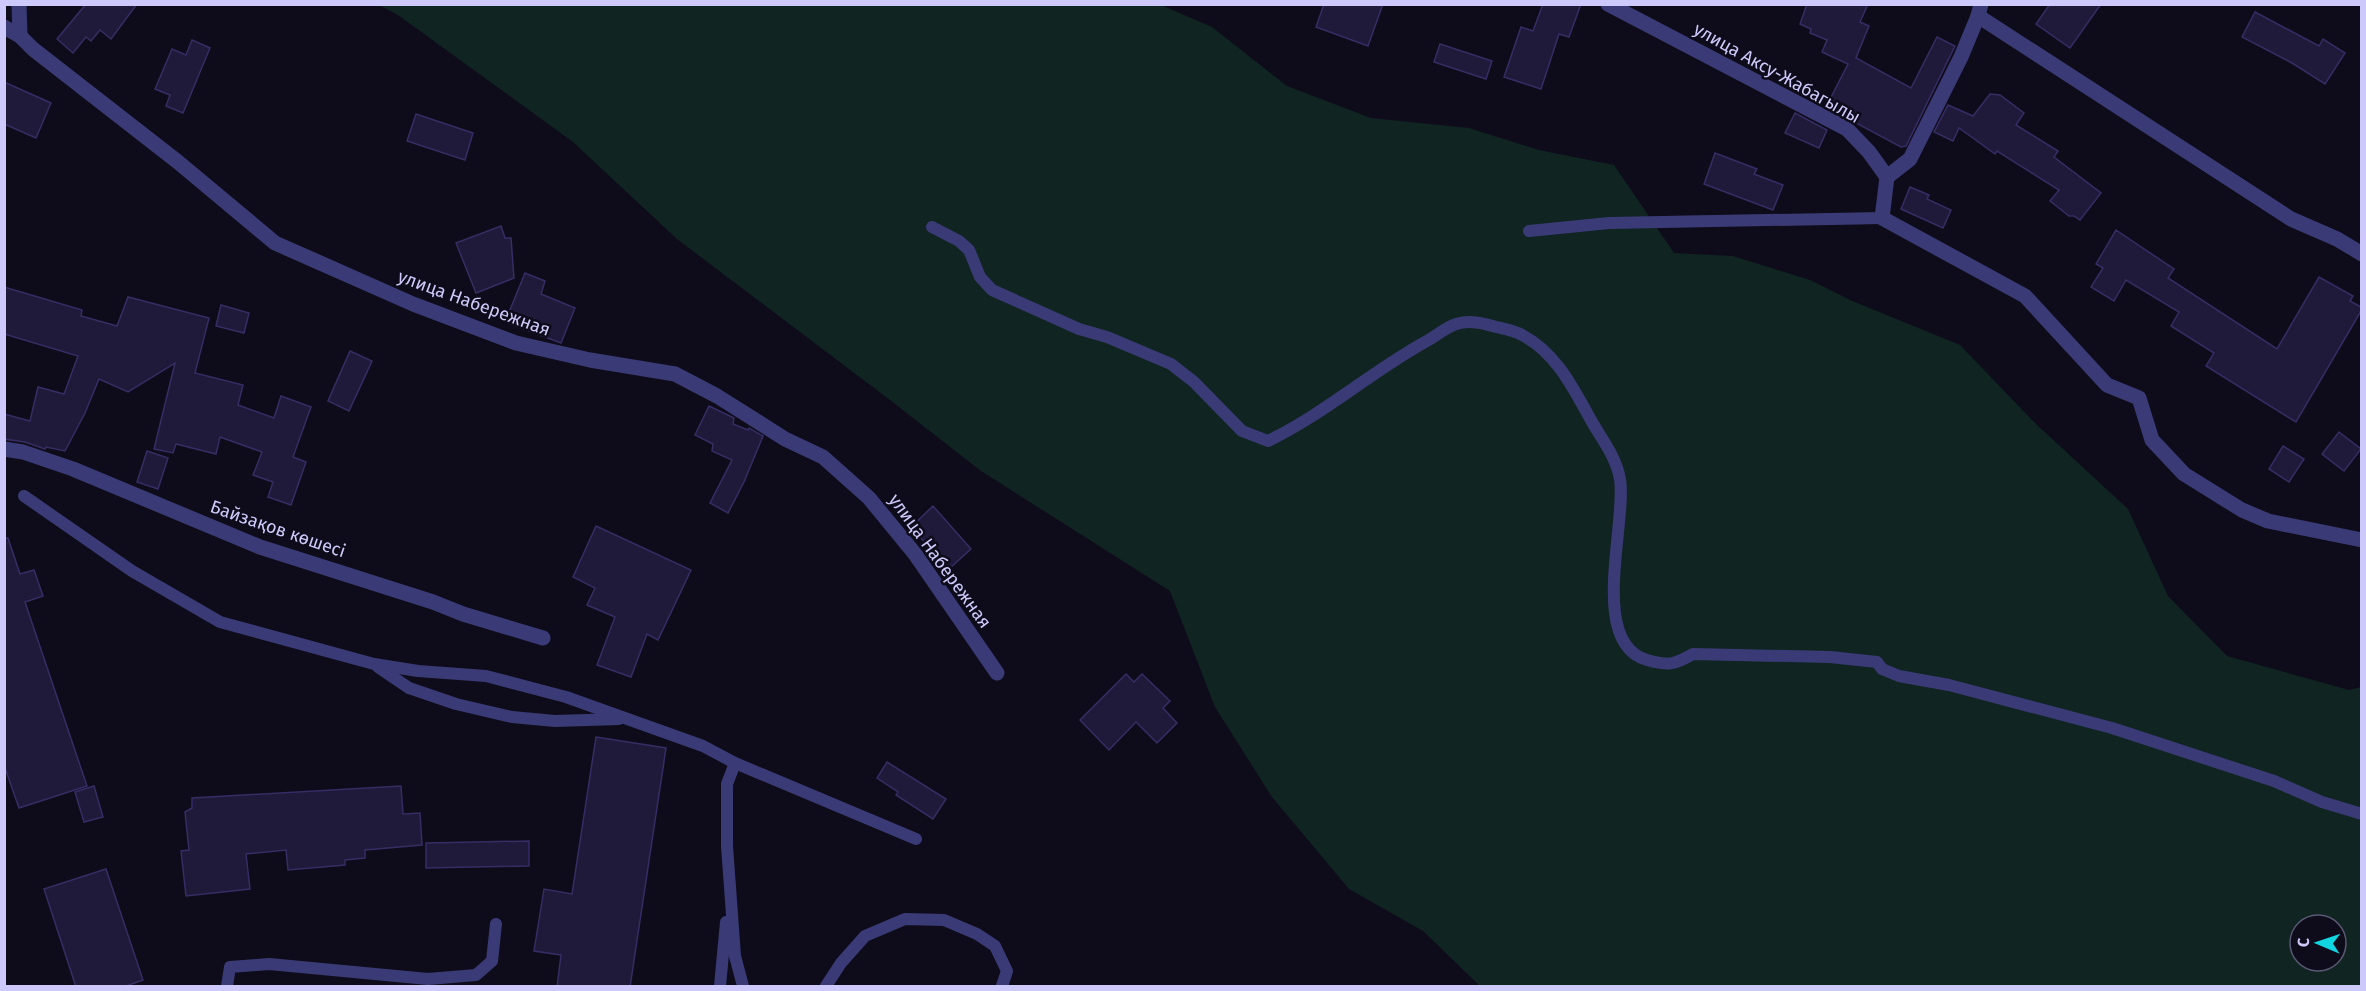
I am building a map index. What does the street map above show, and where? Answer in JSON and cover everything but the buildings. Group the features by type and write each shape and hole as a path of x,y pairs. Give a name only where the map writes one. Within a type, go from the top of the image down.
{"street":[{"path":"19,4 21,36"},
{"name":"улица Аксу-Жабагылы","path":"1608,4 1846,129 1869,152 1887,177"},
{"path":"2361,254 2337,239 2291,219 1979,10 1961,57 1911,159 1887,177 1882,218 2025,296 2107,385 2139,398 2152,440 2184,474 2242,510 2268,521 2361,540"},
{"name":"улица Набережная","path":"4,27 21,36 33,50 178,162 274,243 412,304 516,343 590,360 675,374 717,396 785,439 823,457 869,498 915,554 997,673"},
{"name":"Байзақов көшесі","path":"4,449 23,452 73,469 260,547 543,638"}],"lane":[{"path":"1529,231 1609,223 1882,218"},
{"path":"932,227 969,250 980,277 992,290 1079,329 1107,337 1171,364 1194,382 1242,431 1268,441 1297,427 1392,361 1455,324 1480,322 1522,335 1551,357 1564,374 1612,454 1620,479 1613,604 1616,627 1625,644 1639,658 1675,665 1693,654 1830,657 1877,662 1882,669 1899,676 1949,685 2112,728 2274,781 2322,802 2361,814"},
{"path":"24,496 132,571 220,622 374,664 418,671 486,675 566,697 622,719 703,746 735,763 916,840"},
{"path":"374,664 408,688 456,705 555,721 593,722 622,719"},
{"path":"735,763 727,784 729,891 735,956 743,987"},
{"path":"720,987 729,891"},
{"path":"826,987 841,963 866,936 905,919 944,920 977,934 995,946 1006,971 1002,987"},
{"path":"227,987 230,967 269,964 428,979 476,975 492,961 496,924"}],"green space":[{"path":"379,5 1161,5 1212,27 1287,86 1371,118 1469,128 1539,150 1614,165 1674,253 1733,256 1810,280 1850,300 1960,345 2036,424 2128,509 2168,596 2227,656 2349,690 2361,687 2361,986 1480,986 1423,931 1349,889 1272,797 1215,707 1170,591 981,471 677,239 573,142 398,15"}]}
